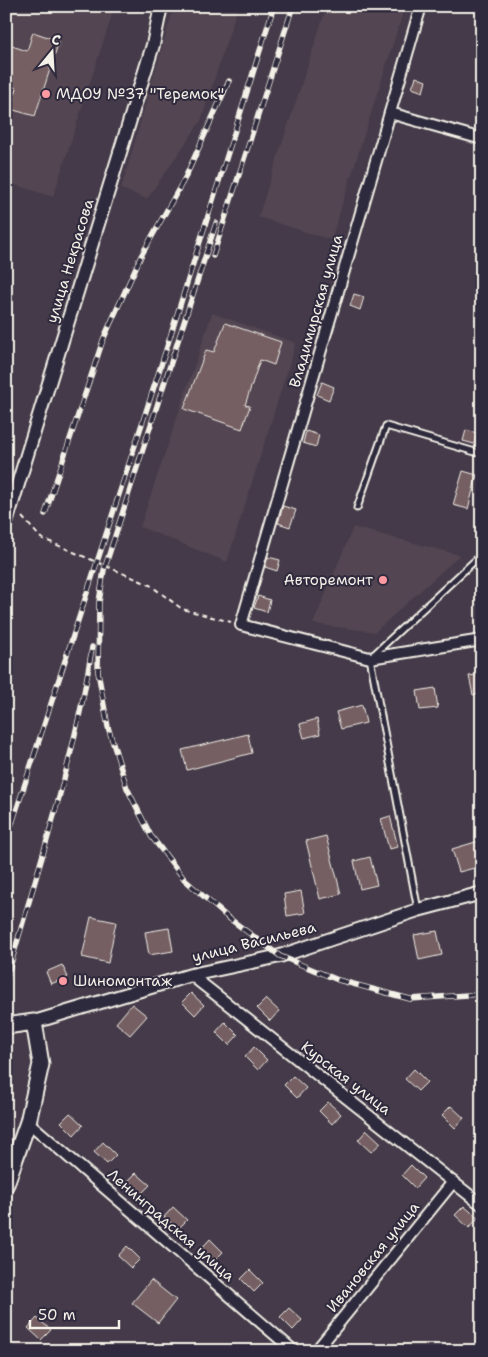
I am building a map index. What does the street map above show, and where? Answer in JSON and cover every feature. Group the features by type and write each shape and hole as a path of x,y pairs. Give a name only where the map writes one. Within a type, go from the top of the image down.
{"main road":[{"path":"6,1026 34,1022 41,1064 28,1122 6,1184"}],"street":[{"name":"улица Некрасова","path":"6,524 9,504 153,45 161,6"},
{"name":"Владимирская улица","path":"241,625 421,6"},
{"path":"390,113 482,139"},
{"path":"241,625 370,658 482,640"},
{"name":"улица Васильева","path":"34,1022 190,975 280,956 418,910 482,893"},
{"name":"Курская улица","path":"190,975 482,1205"},
{"name":"Ленинградская улица","path":"28,1122 294,1351"},
{"name":"Ивановская улица","path":"316,1351 453,1182"}],"lane":[{"path":"357,508 386,426 482,454"},
{"path":"418,910 370,658 482,554"}],"path":[{"path":"9,504 41,538 150,585 182,609 241,625"}],"shaded area":[{"name":"МДОУ №37 \"Теремок\"","path":"6,6 115,6 53,197 6,182"},
{"path":"174,6 238,6 201,121 147,199 121,189"},
{"path":"327,6 405,6 331,240 258,217"},
{"path":"212,313 296,343 227,562 140,527"},
{"path":"353,527 460,555 375,632 313,624"}],"building":[{"path":"33,32 59,41 35,116 10,109 17,88 6,85 6,44 27,51"},
{"path":"416,77 426,81 423,92 412,88"},
{"path":"354,294 364,297 360,310 350,306"},
{"path":"225,323 281,342 274,365 260,360 245,405 250,406 242,429 184,409 206,350 214,352"},
{"path":"322,382 334,387 329,400 317,395"},
{"path":"466,430 477,433 474,444 463,441"},
{"path":"306,431 319,435 316,447 303,443"},
{"path":"463,471 477,475 468,509 453,505"},
{"path":"283,506 296,510 290,527 278,523"},
{"path":"268,557 280,560 277,571 265,567"},
{"path":"258,596 270,600 267,612 254,608"},
{"path":"482,674 482,693 473,695 469,676"},
{"path":"435,688 438,708 420,710 417,691"},
{"path":"362,705 366,723 341,729 336,712"},
{"path":"317,719 320,734 304,738 300,724"},
{"path":"248,734 252,753 187,770 182,750"},
{"path":"390,816 398,847 389,849 381,819"},
{"path":"326,836 341,894 320,899 306,841"},
{"path":"479,841 482,850 482,866 459,872 452,849"},
{"path":"370,857 377,885 360,889 354,861"},
{"path":"301,891 305,913 287,916 284,894"},
{"path":"91,917 116,922 108,963 82,957"},
{"path":"169,928 173,951 149,955 145,932"},
{"path":"437,931 442,955 419,960 414,935"},
{"path":"62,965 68,977 51,984 46,972"},
{"path":"191,993 204,1005 195,1015 182,1002"},
{"path":"266,999 279,1011 270,1021 257,1008"},
{"path":"132,1004 147,1016 130,1035 116,1023"},
{"path":"225,1022 238,1035 229,1045 216,1032"},
{"path":"254,1047 267,1060 258,1070 245,1057"},
{"path":"414,1069 427,1082 418,1091 405,1079"},
{"path":"293,1076 306,1088 297,1098 284,1085"},
{"path":"328,1102 341,1114 332,1124 319,1111"},
{"path":"451,1106 464,1118 455,1128 442,1115"},
{"path":"70,1113 83,1125 74,1135 61,1122"},
{"path":"367,1130 381,1143 371,1152 358,1140"},
{"path":"103,1142 116,1155 107,1164 94,1152"},
{"path":"411,1165 424,1178 415,1188 402,1175"},
{"path":"136,1173 150,1185 140,1195 127,1182"},
{"path":"464,1206 478,1218 469,1228 455,1215"},
{"path":"173,1207 187,1220 178,1229 164,1217"},
{"path":"210,1239 223,1252 214,1261 201,1249"},
{"path":"127,1246 140,1259 131,1268 118,1256"},
{"path":"250,1270 263,1283 254,1292 241,1279"},
{"path":"151,1280 176,1300 158,1323 132,1303"},
{"path":"289,1308 302,1320 293,1330 280,1317"},
{"path":"37,1318 51,1330 41,1340 28,1328"}],"railway":[{"path":"6,842 165,353 274,6"},
{"path":"213,256 293,6"},
{"path":"45,514 103,340 141,256 186,176 229,81"},
{"path":"216,223 104,570 99,602 98,672 108,727 127,788 151,836 185,880 226,916 280,956 338,980 410,999 482,994"},
{"path":"6,981 76,731 92,647"}],"place":[{"name":"МДОУ №37 \"Теремок\"","path":"46,94"},
{"name":"Авторемонт","path":"383,580"},
{"name":"Шиномонтаж","path":"63,981"}]}
